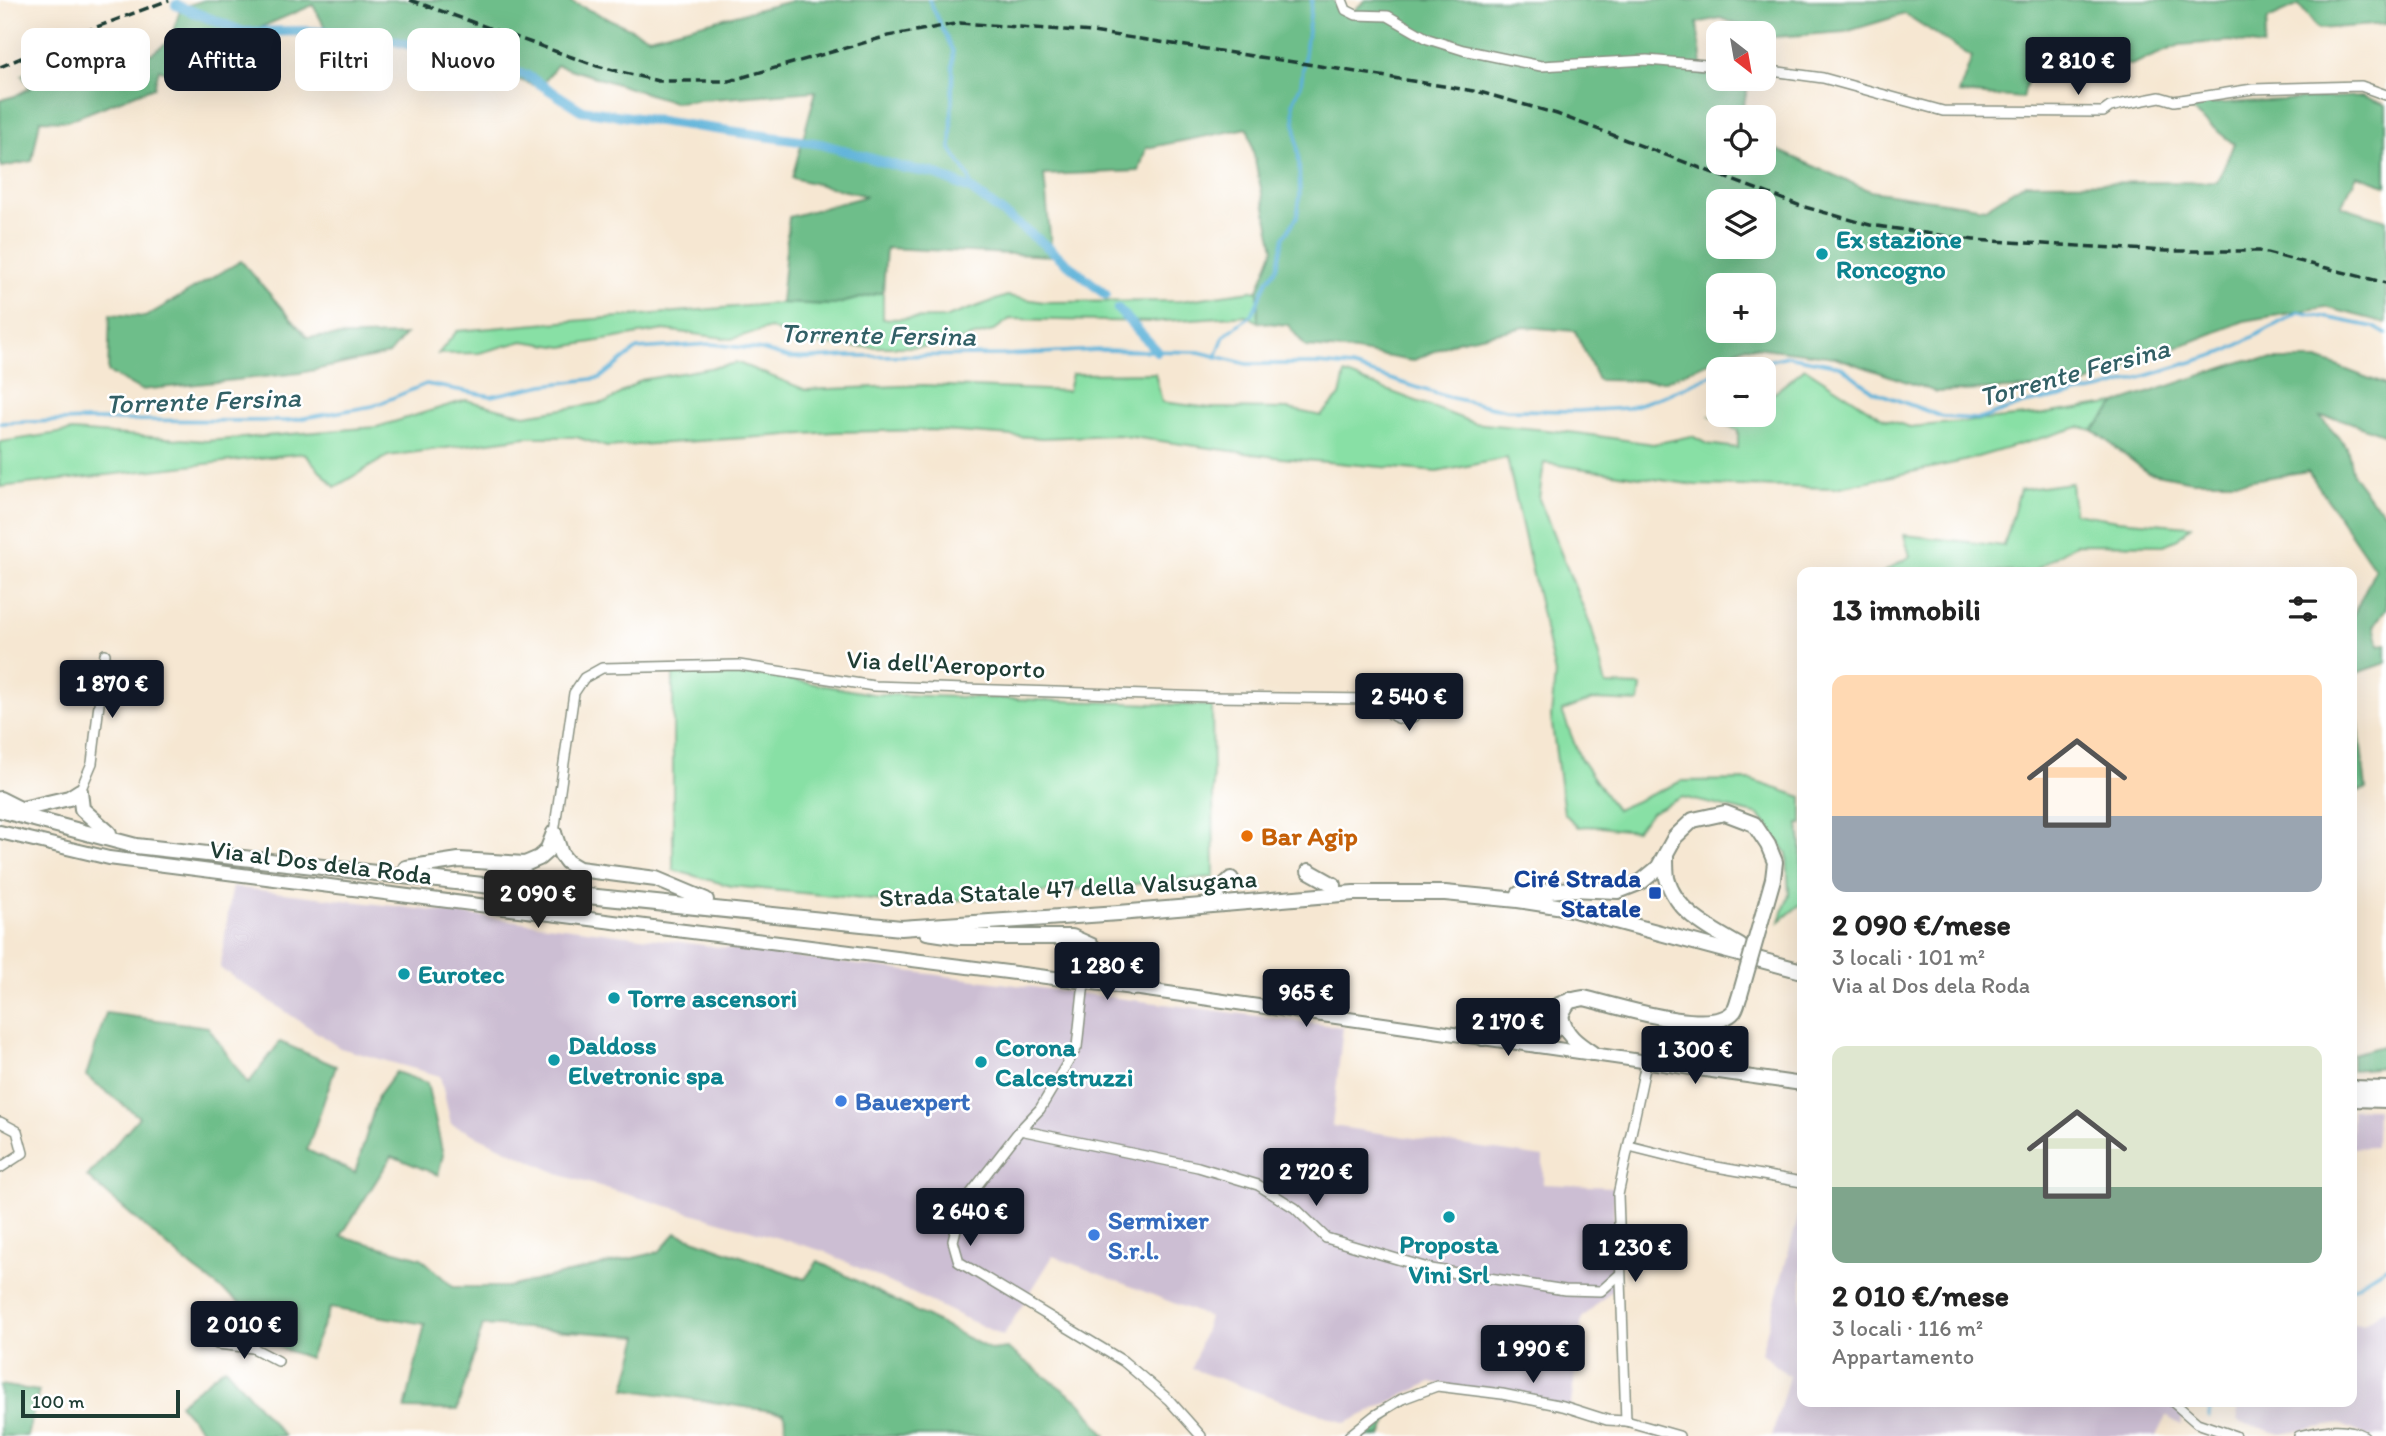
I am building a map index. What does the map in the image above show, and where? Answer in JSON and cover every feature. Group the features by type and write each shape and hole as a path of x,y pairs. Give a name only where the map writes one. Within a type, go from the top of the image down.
{"highway":[{"path":"20,808 69,797 80,791 82,809 109,833"},
{"name":"Strada Statale 47 della Valsugana","path":"0,801 109,833 148,839 835,914 902,918 955,918 1334,885 1448,887 1519,894 1659,925 1797,963"},
{"name":"Strada Statale 47 della Valsugana","path":"0,810 136,846 901,928 1354,893 1445,893 1563,907 1797,970"},
{"path":"1483,1038 1556,1010 1571,999 1584,998 1691,1023 1718,1021 1734,1011 1740,995 1773,879 1774,862 1768,845 1754,824 1724,813 1693,820 1675,837 1658,868 1641,882 1618,891 1571,889 1519,894"},
{"path":"406,868 459,860 525,864 547,851 554,833"},
{"path":"554,833 561,854 567,862 579,869 656,879 706,900"},
{"path":"1666,855 1667,878 1677,900 1703,925 1740,946"},
{"path":"1309,871 1334,885"},
{"path":"1213,896 1231,879"},
{"path":"901,928 960,937 1072,937 1092,946 1098,958 1111,972 1133,988"},
{"path":"1084,982 1096,972 1098,958"},
{"path":"1537,1045 1550,1039 1558,1028 1556,1010"},
{"path":"1556,1010 1563,1027 1573,1040 1592,1053"},
{"path":"2357,1089 2386,1092"},
{"path":"2357,1098 2386,1092"}],"main road":[{"name":"Via al Dos dela Roda","path":"0,832 109,858 1133,988 1797,1083"}],"street":[{"path":"1342,0 1346,10 1356,15 1388,16 1428,39 1462,50 1541,66 1647,60 1706,65"},
{"path":"1776,72 1823,78 1943,111 2103,112 2110,107 2160,97 2174,101 2253,89 2361,86 2386,94"},
{"path":"80,791 92,763 105,654"},
{"name":"Via dell'Aeroporto","path":"554,833 574,693 584,678 602,668 739,665 874,686 1209,696 1385,697"},
{"path":"1407,681 1418,687 1423,704 1416,715 1404,719 1392,715 1385,697 1391,686 1407,681"},
{"path":"1084,982 1077,1047 1041,1109 1020,1130 962,1205 953,1241 959,1262 1124,1361 1169,1400 1201,1436"},
{"path":"1626,1421 1618,1195 1646,1063"},
{"path":"0,1122 17,1131 23,1153 0,1168"},
{"path":"1020,1130 1198,1167 1258,1185 1295,1208 1326,1238 1431,1269 1565,1290 1601,1291 1619,1275"},
{"path":"1629,1146 1705,1165 1797,1181"},
{"path":"217,1344 253,1348 278,1362"},
{"path":"1349,1436 1402,1399 1437,1386 1502,1394 1563,1406 1607,1420 1626,1421 1679,1436"},
{"path":"2179,1407 2210,1430 2235,1436"},
{"path":"2299,1436 2333,1429 2353,1431 2364,1436"}],"shaded area":[{"path":"232,887 1343,1027 1332,1126 1543,1157 1543,1184 1614,1187 1613,1289 1582,1318 1570,1412 1431,1382 1346,1423 1192,1369 1209,1317 1053,1256 1003,1336 823,1251 564,1176 451,1124 440,1076 340,1048 220,968"},
{"path":"2357,1109 2377,1109 2376,1147 2357,1148"},
{"path":"1797,1221 1797,1407 2184,1407 2181,1425 2166,1416 2156,1436 1772,1436 1789,1376 1761,1353"},
{"path":"2386,1309 2386,1436 2367,1436 2340,1424 2281,1434 2238,1422 2237,1407 2357,1407 2357,1323 2363,1324"}],"green space":[{"path":"205,0 567,0 649,37 795,0 1333,0 1347,16 1366,0 2386,0 2386,24 2318,29 2299,5 2268,19 2263,46 2231,41 2180,45 2131,65 2068,60 2031,64 2023,98 1959,93 1972,57 1905,14 1845,32 1776,37 1776,21 1729,21 1720,18 1697,23 1703,74 1706,74 1706,91 1747,91 1744,105 1706,105 1706,175 1776,175 1776,149 1870,191 1985,208 2025,183 2217,182 2234,144 2184,105 2363,96 2386,105 2386,185 2357,175 2341,206 2386,220 2386,323 2325,307 2244,321 2079,386 1936,392 1835,357 1746,346 1721,357 1706,357 1706,363 1665,381 1598,380 1575,331 1525,327 1457,341 1412,361 1356,351 1306,347 1288,325 1258,322 1258,290 1274,249 1248,128 1146,148 1139,171 1044,175 1052,256 886,248 883,292 834,305 781,303 789,217 867,196 792,178 816,91 674,102 557,65 540,87 520,80 520,28 407,28 407,42 393,38 393,28 325,28 313,5 259,28 174,28 181,7"},
{"path":"164,45 164,71 159,69 154,87 150,89 150,54"},
{"path":"24,91 144,91 67,121 40,120 32,161 2,167 0,100"},
{"path":"241,261 307,337 405,335 389,354 300,373 141,390 108,372 110,314 145,317"},
{"path":"1258,290 1258,322 1247,315 1151,322 1010,319 993,331 934,347 860,347 803,343 770,328 731,339 664,330 563,347 523,341 479,353 438,354 457,331 781,303 834,305 883,292 883,319 944,318 1007,296 1044,302 1180,301"},
{"path":"2247,360 2321,360 2386,385 2386,435 2338,418 2320,417 2347,447 2353,475 2371,499 2386,513 2386,608 2374,626 2379,645 2386,644 2386,663 2357,673 2357,607 2375,569 2308,471 2246,481 2192,481 2147,472 2093,430 2117,403"},
{"path":"738,363 806,390 923,385 1068,391 1072,374 1155,373 1162,402 1210,408 1289,409 1321,416 1340,396 1345,374 1474,423 1653,444 1692,436 1707,444 1738,448 1738,431 1731,427 1776,427 1776,391 1805,368 1884,419 1910,427 2037,415 2117,403 2093,430 2079,427 1964,461 1835,488 1695,485 1544,463 1539,499 1592,629 1606,685 1641,686 1639,702 1593,700 1562,711 1580,758 1616,810 1682,781 1750,780 1797,795 1797,907 1780,921 1789,894 1787,853 1759,815 1682,797 1652,812 1636,830 1578,827 1564,813 1551,717 1555,674 1507,458 1437,472 1282,458 1117,435 1042,438 930,430 835,432 607,447 576,437 526,437 388,456 335,487 304,453 0,487 0,442 72,431 206,441 377,427 466,400 525,415 607,402 641,380"},
{"path":"2071,483 2074,513 2117,520 2191,526 2178,539 2164,545 2076,544 2040,567 1892,567 1910,556 1904,535 2004,546 2020,490"},
{"path":"673,672 764,675 872,694 1212,706 1214,877 914,904 731,886 673,870"},
{"path":"2357,720 2358,721 2366,789 2357,792"},
{"path":"106,1013 208,1027 248,1084 280,1042 336,1066 307,1150 355,1173 378,1096 396,1072 427,1083 443,1155 438,1175 392,1156 341,1236 421,1258 453,1287 508,1287 659,1252 676,1233 805,1279 818,1261 991,1350 1007,1348 1081,1403 1106,1436 787,1436 784,1413 625,1389 639,1336 483,1325 457,1410 405,1409 425,1324 330,1308 309,1358 231,1331 251,1311 194,1269 87,1177 139,1117 86,1076"},
{"path":"2386,1045 2386,1067 2357,1070 2357,1053"},
{"path":"225,1367 284,1436 207,1436 179,1404"},
{"path":"0,1385 39,1391 27,1436 0,1436"},
{"path":"1390,1414 1381,1436 1358,1436"}],"waterway":[{"path":"929,0 953,51 951,149 969,177 972,190"},
{"path":"1216,357 1224,336 1253,313 1267,281 1277,268 1284,237 1297,217 1300,195 1299,163 1293,103 1301,84 1312,0"},
{"path":"176,5 243,32 304,31 371,35 526,75 581,110 821,144 904,168 933,173 972,190 1106,295"},
{"path":"1118,309 1157,351"},
{"name":"Torrente Fersina","path":"1776,359 1788,356 1840,366 1873,391 1943,417 1980,419 2023,404 2103,389 2225,352 2299,312 2374,327 2386,334"},
{"name":"Torrente Fersina","path":"0,423 89,420 287,421 373,406 426,384 491,396 544,385 600,378 637,349 711,344 762,350 789,358 1005,355 1097,350 1199,352 1247,364 1352,367 1444,396 1506,410 1577,411 1627,408 1664,396 1706,377"},
{"path":"2357,1285 2386,1267"},
{"path":"2209,1417 2210,1407"}],"railway":[{"path":"0,67 169,0"},
{"path":"410,0 597,66 658,81 729,81 888,36 960,23 1093,32 1480,92 1557,114 1801,206 1870,225 1974,240 2166,251 2259,251 2386,283"}],"place":[{"name":"Ex stazione Roncogno","path":"1822,254"},
{"name":"Bar Agip","path":"1247,836"},
{"name":"Ciré Strada Statale","path":"1655,893"},
{"name":"Eurotec","path":"404,974"},
{"name":"Torre ascensori","path":"614,998"},
{"name":"Daldoss Elvetronic spa","path":"554,1060"},
{"name":"Corona Calcestruzzi","path":"981,1062"},
{"name":"Bauexpert","path":"841,1101"},
{"name":"Proposta Vini Srl","path":"1449,1217"},
{"name":"Sermixer S.r.l.","path":"1094,1235"}]}
